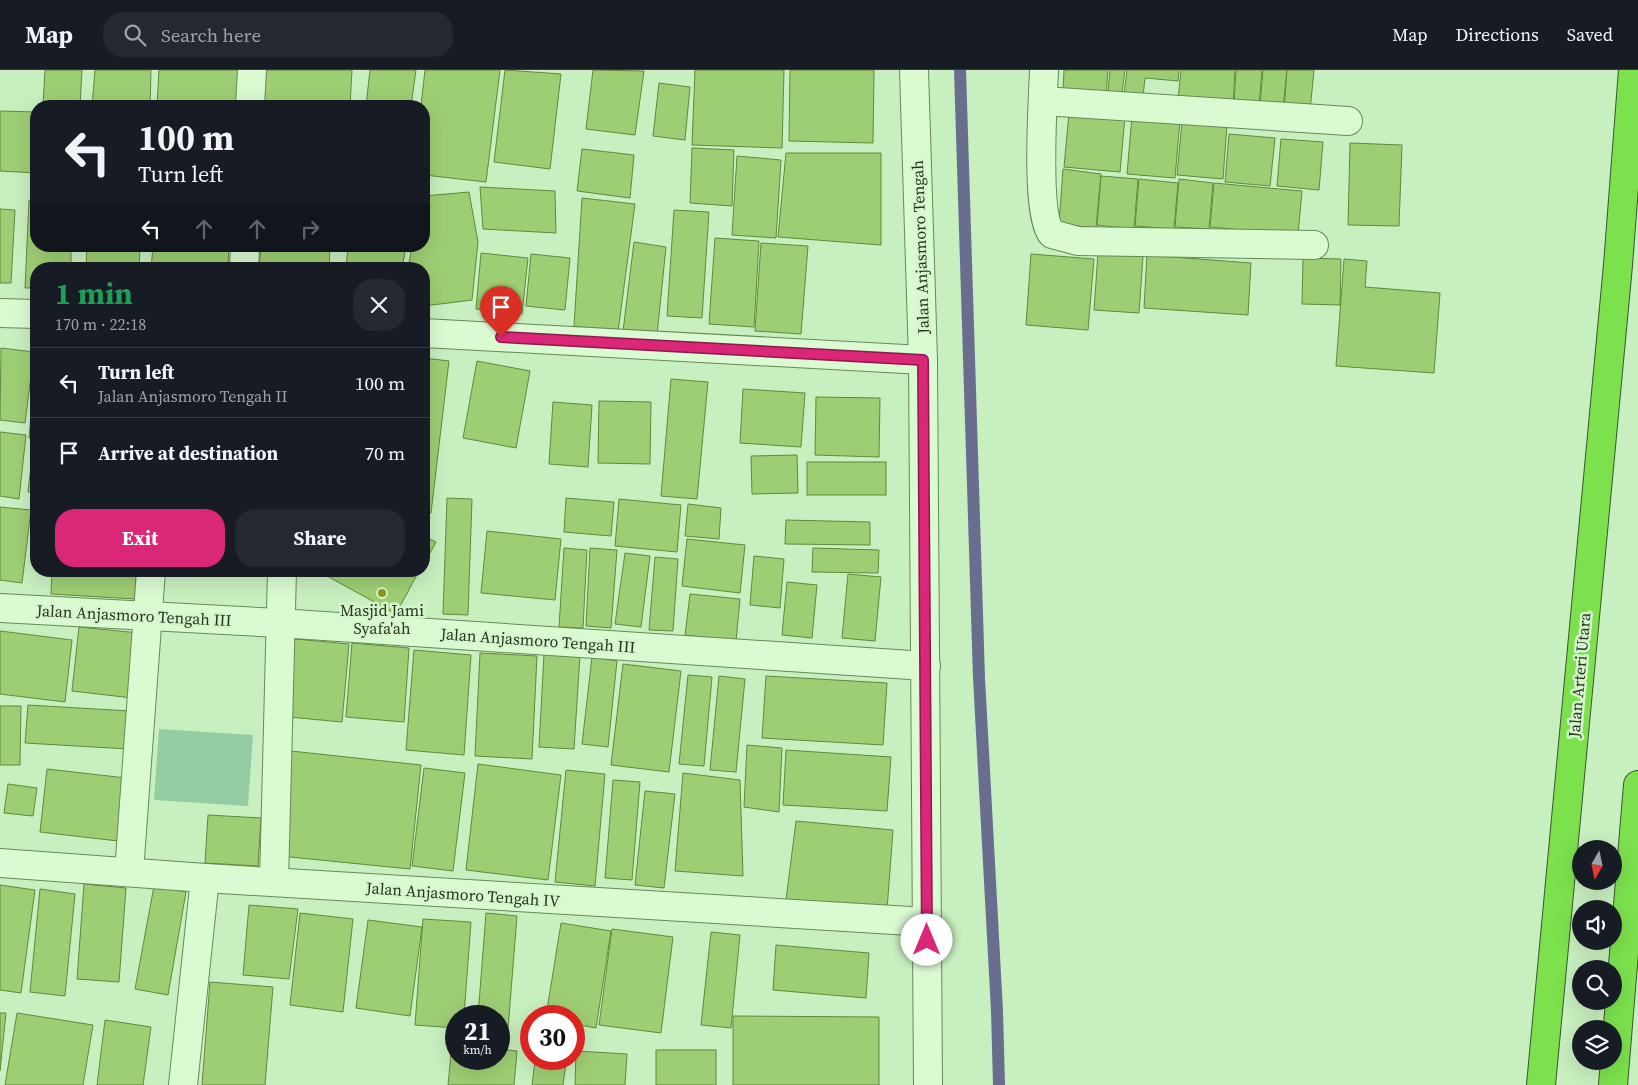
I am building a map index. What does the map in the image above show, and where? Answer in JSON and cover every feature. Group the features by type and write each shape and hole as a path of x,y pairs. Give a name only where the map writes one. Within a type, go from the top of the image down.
{"highway":[{"name":"Jalan Arteri Utara","path":"1541,1085 1618,265 1633,70"},
{"path":"1613,1085 1638,785"}],"street":[{"path":"250,100 252,70"},
{"name":"Jalan Anjasmoro Tengah","path":"914,70 923,360 928,1085"},
{"path":"1044,70 1042,188 1045,224 1052,234 1078,241 1314,245"},
{"path":"1043,101 1348,121"},
{"path":"0,312 30,314"},
{"path":"430,333 923,360"},
{"path":"129,872 151,577"},
{"path":"274,882 282,577"},
{"name":"Jalan Anjasmoro Tengah III","path":"0,608 279,623 926,666"},
{"name":"Jalan Anjasmoro Tengah IV","path":"0,862 205,878 927,922"},
{"path":"183,1085 205,878"}],"green space":[{"path":"159,729 253,735 248,806 154,800"}],"building":[{"path":"45,70 82,70 80,100 43,100"},
{"path":"95,70 151,70 150,100 92,100"},
{"path":"159,70 243,70 241,100 157,100"},
{"path":"262,70 352,70 350,100 260,100"},
{"path":"370,70 416,70 412,100 367,100"},
{"path":"425,70 500,70 486,182 430,176 430,100 422,100"},
{"path":"505,70 561,74 550,169 494,162"},
{"path":"593,70 644,71 635,135 586,129"},
{"path":"695,70 784,70 782,148 692,145"},
{"path":"790,70 874,70 873,143 789,141"},
{"path":"1064,70 1108,70 1106,95 1063,91"},
{"path":"1110,70 1125,70 1122,93 1108,92"},
{"path":"1127,70 1179,70 1178,81 1145,78 1143,97 1124,95"},
{"path":"1181,70 1235,70 1233,105 1178,100"},
{"path":"1236,70 1262,70 1259,106 1234,104"},
{"path":"1263,70 1287,70 1283,108 1260,106"},
{"path":"1287,70 1314,70 1310,111 1284,109"},
{"path":"659,83 690,87 685,140 653,136"},
{"path":"0,111 30,112 30,173 0,171"},
{"path":"1069,113 1125,117 1120,172 1064,167"},
{"path":"1132,116 1180,120 1175,178 1127,174"},
{"path":"1182,122 1227,125 1223,179 1177,175"},
{"path":"1229,134 1275,138 1270,186 1225,182"},
{"path":"1281,139 1323,142 1319,190 1277,186"},
{"path":"1350,143 1402,145 1399,226 1348,225"},
{"path":"692,148 734,150 732,206 690,203"},
{"path":"582,149 634,155 630,198 577,191"},
{"path":"786,153 881,153 881,245 778,237"},
{"path":"737,156 781,160 776,238 732,235"},
{"path":"1063,169 1101,174 1096,228 1059,224"},
{"path":"1101,176 1138,179 1134,229 1097,225"},
{"path":"1139,179 1178,183 1174,229 1135,226"},
{"path":"1179,179 1213,183 1209,229 1175,227"},
{"path":"1214,183 1302,191 1298,235 1210,227"},
{"path":"480,187 555,191 556,233 483,229"},
{"path":"469,192 478,242 472,300 430,305 430,262 409,262 411,252 430,252 430,195"},
{"path":"582,198 635,204 618,332 574,326"},
{"path":"29,200 30,252 71,252 71,262 30,262 30,288 25,288"},
{"path":"0,209 15,210 11,283 0,283"},
{"path":"674,210 709,212 702,318 667,316"},
{"path":"715,238 759,241 754,327 709,324"},
{"path":"634,242 666,247 657,335 623,331"},
{"path":"761,243 808,246 801,334 755,331"},
{"path":"87,252 140,252 139,262 86,262"},
{"path":"152,252 229,252 228,262 152,262"},
{"path":"260,252 330,252 329,262 260,262"},
{"path":"347,252 405,252 403,262 347,262"},
{"path":"481,253 528,258 522,314 476,309"},
{"path":"1098,253 1143,256 1139,313 1094,310"},
{"path":"531,254 570,258 565,310 526,306"},
{"path":"1031,254 1094,259 1088,330 1026,325"},
{"path":"1147,255 1251,263 1248,315 1144,308"},
{"path":"1303,258 1341,259 1340,305 1302,304"},
{"path":"1344,259 1367,261 1365,287 1440,293 1434,373 1336,366"},
{"path":"1,348 30,352 30,384 25,423 0,420"},
{"path":"430,359 449,361 430,513"},
{"path":"477,361 530,371 516,448 463,438"},
{"path":"671,379 708,382 697,499 661,496"},
{"path":"743,389 805,393 801,447 740,443"},
{"path":"816,397 880,398 879,457 815,455"},
{"path":"599,401 651,402 650,464 598,463"},
{"path":"553,402 592,405 588,467 549,464"},
{"path":"0,432 26,435 19,499 0,496"},
{"path":"797,455 798,493 752,494 751,456"},
{"path":"807,462 886,462 886,495 807,495"},
{"path":"30,474 30,492 28,492"},
{"path":"447,498 472,499 468,615 443,614"},
{"path":"566,498 614,502 611,536 564,532"},
{"path":"619,499 681,505 677,552 615,546"},
{"path":"688,504 721,508 719,539 685,536"},
{"path":"0,507 30,510 22,583 0,580"},
{"path":"786,520 870,522 870,545 785,544"},
{"path":"487,531 561,539 555,600 481,593"},
{"path":"430,539 436,542 430,553"},
{"path":"687,539 745,545 740,593 682,586"},
{"path":"564,548 587,550 583,628 559,627"},
{"path":"590,548 617,550 611,628 586,626"},
{"path":"813,548 879,550 878,573 812,572"},
{"path":"625,553 650,556 641,627 615,624"},
{"path":"754,556 784,559 780,608 750,605"},
{"path":"655,557 678,559 673,631 649,630"},
{"path":"848,574 881,577 875,641 842,638"},
{"path":"52,577 136,577 135,599 51,594"},
{"name":"Masjid Jami Syafa'ah","path":"329,577 416,577 396,614"},
{"path":"787,582 817,585 812,638 782,635"},
{"path":"690,594 740,599 736,641 685,635"},
{"path":"79,627 139,633 132,698 72,691"},
{"path":"0,631 72,640 65,702 0,694"},
{"path":"285,638 349,644 342,722 278,716"},
{"path":"352,643 409,648 404,722 346,717"},
{"path":"414,650 471,655 464,755 406,750"},
{"path":"480,653 537,656 532,759 475,756"},
{"path":"544,654 580,655 574,749 539,747"},
{"path":"592,657 617,661 608,747 582,744"},
{"path":"623,664 681,671 669,772 611,765"},
{"path":"688,675 712,677 704,766 679,764"},
{"path":"719,676 745,679 736,772 710,770"},
{"path":"766,676 887,683 883,745 762,738"},
{"path":"28,705 130,711 128,749 25,743"},
{"path":"0,706 21,706 20,765 0,765"},
{"path":"747,745 782,748 779,812 744,807"},
{"path":"786,750 891,757 887,811 783,805"},
{"path":"291,751 421,765 410,869 280,856"},
{"path":"478,764 561,775 548,880 466,870"},
{"path":"424,768 465,773 453,871 412,866"},
{"path":"47,769 126,778 118,841 40,832"},
{"path":"566,770 605,774 595,886 555,882"},
{"path":"683,773 740,780 743,876 675,871"},
{"path":"613,780 640,782 632,880 605,878"},
{"path":"8,784 37,788 33,816 4,813"},
{"path":"645,791 675,794 664,888 635,885"},
{"path":"208,815 261,818 258,866 205,863"},
{"path":"796,821 893,830 887,910 786,900"},
{"path":"84,884 126,888 119,982 77,979"},
{"path":"0,885 35,890 21,993 0,990"},
{"path":"154,886 186,892 168,995 135,989"},
{"path":"40,889 75,894 65,996 30,992"},
{"path":"249,905 298,909 289,979 243,975"},
{"path":"300,913 353,919 343,1012 290,1005"},
{"path":"486,913 517,916 510,1005 479,1005"},
{"path":"423,919 471,922 465,1005 445,1005 445,1027 415,1025"},
{"path":"368,920 422,927 410,1016 356,1008"},
{"path":"561,923 611,931 596,1028 585,1026 585,1005 548,1005"},
{"path":"612,929 673,937 661,1033 599,1025"},
{"path":"711,932 740,935 731,1028 701,1025"},
{"path":"776,945 869,953 866,998 773,990"},
{"path":"210,982 273,987 265,1085 202,1085"},
{"path":"0,1013 6,1013 0,1071"},
{"path":"17,1013 93,1025 83,1085 5,1085"},
{"path":"733,1016 879,1017 879,1085 733,1085"},
{"path":"105,1020 151,1027 143,1085 97,1085"},
{"path":"510,1050 517,1051 514,1085 448,1085 449,1070 510,1070"},
{"path":"656,1050 716,1050 716,1085 656,1085"},
{"path":"585,1052 627,1054 625,1085 575,1085 575,1070 585,1070"},
{"path":"534,1070 565,1070 563,1085 532,1085"}],"waterway":[{"path":"960,70 979,678 997,1011 999,1085"}],"place":[{"name":"Masjid Jami Syafa'ah","path":"382,593"}],"route":[{"path":"501,337 923,360 927,940"}]}
